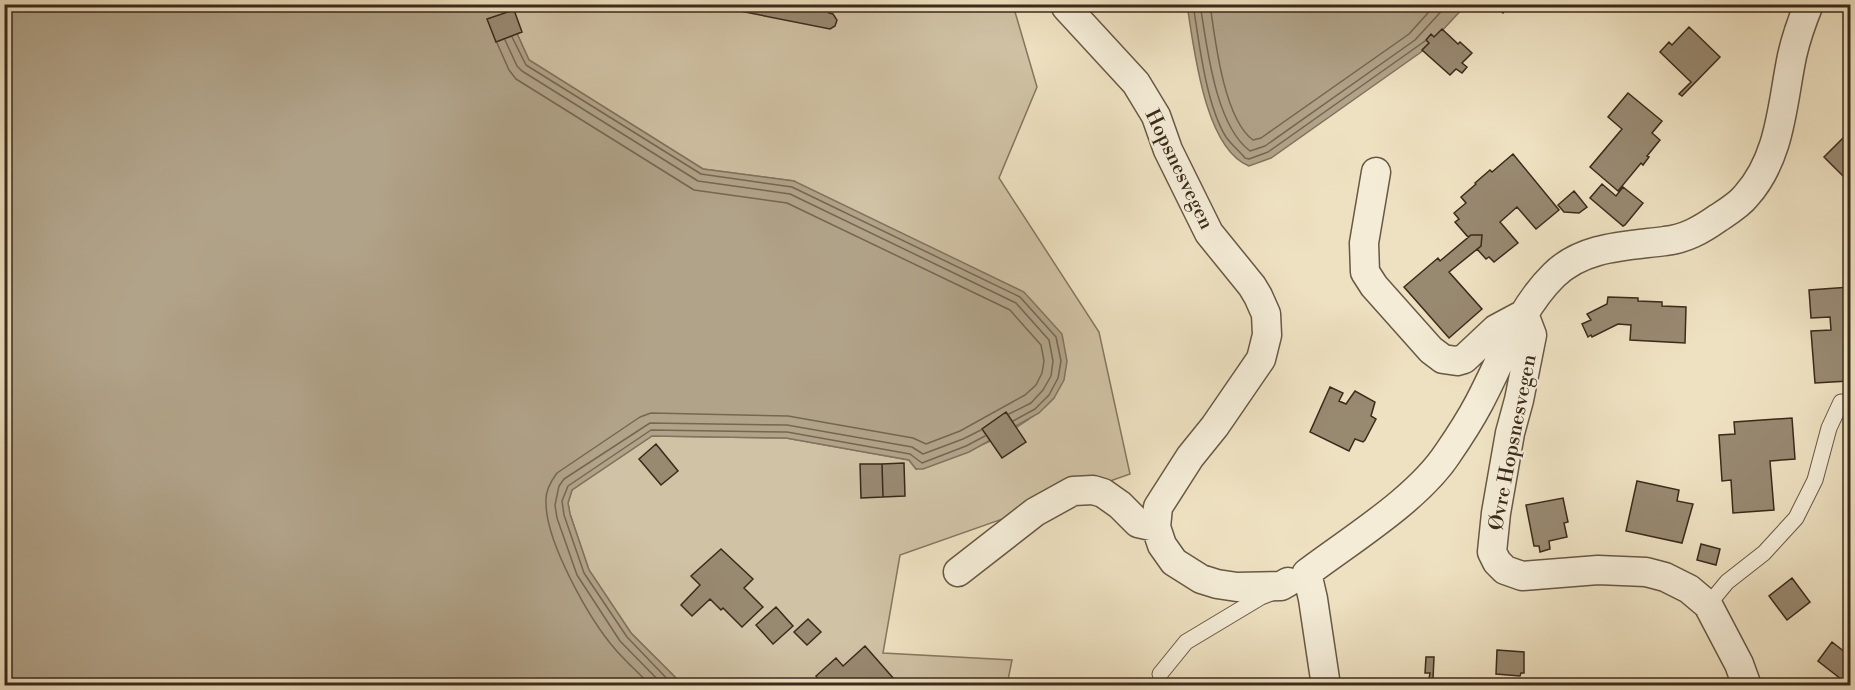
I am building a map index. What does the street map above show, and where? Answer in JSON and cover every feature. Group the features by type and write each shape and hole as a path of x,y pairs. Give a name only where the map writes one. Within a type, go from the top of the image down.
{"street":[{"path":"958,572 1035,512 1073,491 1093,490 1103,493 1120,505 1138,523 1156,527 1162,545 1174,562 1201,579 1238,587 1281,586 1298,577 1404,500 1447,456 1479,405 1524,314 1556,273 1584,255 1598,250 1680,239 1704,227 1746,196 1773,150 1780,126 1792,56 1809,4"},
{"name":"Hopsnesvegen","path":"1066,7 1136,83 1156,116 1168,150 1209,233 1252,286 1266,314 1267,334 1261,359 1215,426 1190,457 1158,507 1156,527"},
{"path":"1376,172 1364,243 1365,272 1374,286 1431,350 1443,359 1457,361 1471,354 1496,329 1524,314"},
{"name":"Øvre Hopsnesvegen","path":"1524,314 1532,335 1510,434 1496,513 1492,552 1497,562 1505,570 1522,576 1598,570 1647,572 1665,577 1689,589 1708,605 1739,664 1747,686"},
{"path":"1298,577 1313,598 1326,686"}],"lane":[{"path":"1708,605 1727,582 1764,553 1796,518 1815,480 1829,428 1841,402"},
{"path":"1160,674 1186,642 1298,577"}],"shaded area":[{"path":"504,5 1013,5 1037,87 999,178 1099,332 1130,474 900,555 883,653 1012,660 1007,685 683,685 631,633 589,570 568,503 572,490 652,436 786,438 909,460 916,469 972,449 1007,433 1040,411 1054,398 794,181 703,169 529,60"}],"water":[{"path":"4,5 504,5 529,60 703,169 794,181 1024,292 1062,334 1067,361 1064,380 1054,398 1039,413 969,452 923,469 916,469 909,460 786,438 652,436 572,490 568,503 570,514 589,570 631,633 683,685 5,685"},
{"path":"1187,5 1466,5 1424,50 1271,158 1249,166 1234,156 1221,139 1211,118 1198,70"}],"building":[{"path":"732,4 831,4 829,13 833,14 837,20 835,26 830,29 740,11"},
{"path":"1493,4 1510,4 1503,13"},
{"path":"514,10 522,32 496,42 487,19"},
{"path":"1689,27 1720,57 1682,96 1679,94 1691,82 1660,52 1669,42 1672,45"},
{"path":"1442,29 1472,53 1462,63 1467,67 1462,73 1456,69 1450,75 1422,50 1429,43 1426,40 1431,34 1434,37"},
{"path":"1628,93 1662,121 1652,133 1660,140 1643,165 1641,163 1618,191 1590,167 1622,129 1608,117"},
{"path":"1850,131 1850,181 1849,182 1824,157"},
{"path":"1513,154 1559,210 1536,229 1517,207 1500,222 1518,243 1494,262 1489,257 1486,259 1477,249 1481,246 1482,235 1468,237 1455,222 1459,219 1454,213 1466,203 1461,197 1475,183"},
{"path":"1602,184 1616,196 1623,187 1643,203 1625,225 1623,226 1590,198"},
{"path":"1574,191 1587,207 1579,213 1564,212 1558,205"},
{"path":"1471,235 1482,235 1481,246 1449,272 1482,309 1449,338 1404,287 1438,258 1440,261"},
{"path":"1850,287 1850,316 1845,316 1849,381 1815,383 1811,331 1831,330 1830,317 1811,318 1809,290"},
{"path":"1608,297 1638,298 1638,301 1662,302 1662,306 1686,307 1685,343 1630,340 1631,325 1618,324 1588,337 1582,324 1591,320 1587,314 1607,304"},
{"path":"1330,387 1343,393 1339,401 1346,404 1355,391 1375,402 1371,416 1376,419 1365,440 1363,442 1355,439 1349,451 1310,432"},
{"path":"1006,412 1026,442 1002,458 982,429"},
{"path":"1792,418 1795,459 1770,461 1774,510 1733,513 1731,480 1722,481 1719,435 1735,434 1734,422"},
{"path":"656,444 678,471 661,485 639,459"},
{"path":"904,463 905,496 883,497 882,464"},
{"path":"860,464 882,464 883,497 861,498"},
{"path":"1637,481 1679,490 1677,501 1693,504 1682,543 1626,531"},
{"path":"1563,498 1568,522 1564,523 1567,537 1549,541 1550,549 1540,552 1539,546 1534,546 1526,505"},
{"path":"1701,544 1720,549 1716,565 1697,560"},
{"path":"721,549 753,579 744,588 763,607 742,627 710,599 692,616 681,605 700,585 691,576"},
{"path":"1792,578 1810,602 1787,620 1769,596"},
{"path":"776,607 793,626 773,644 756,625"},
{"path":"808,619 821,632 807,645 794,632"},
{"path":"1832,642 1850,656 1850,686 1818,661"},
{"path":"865,646 894,679 886,686 824,686 816,676 836,658 843,666"},
{"path":"1497,650 1524,652 1524,673 1520,676 1496,674"},
{"path":"1426,657 1434,657 1433,679 1429,679 1430,673 1425,673"}]}
